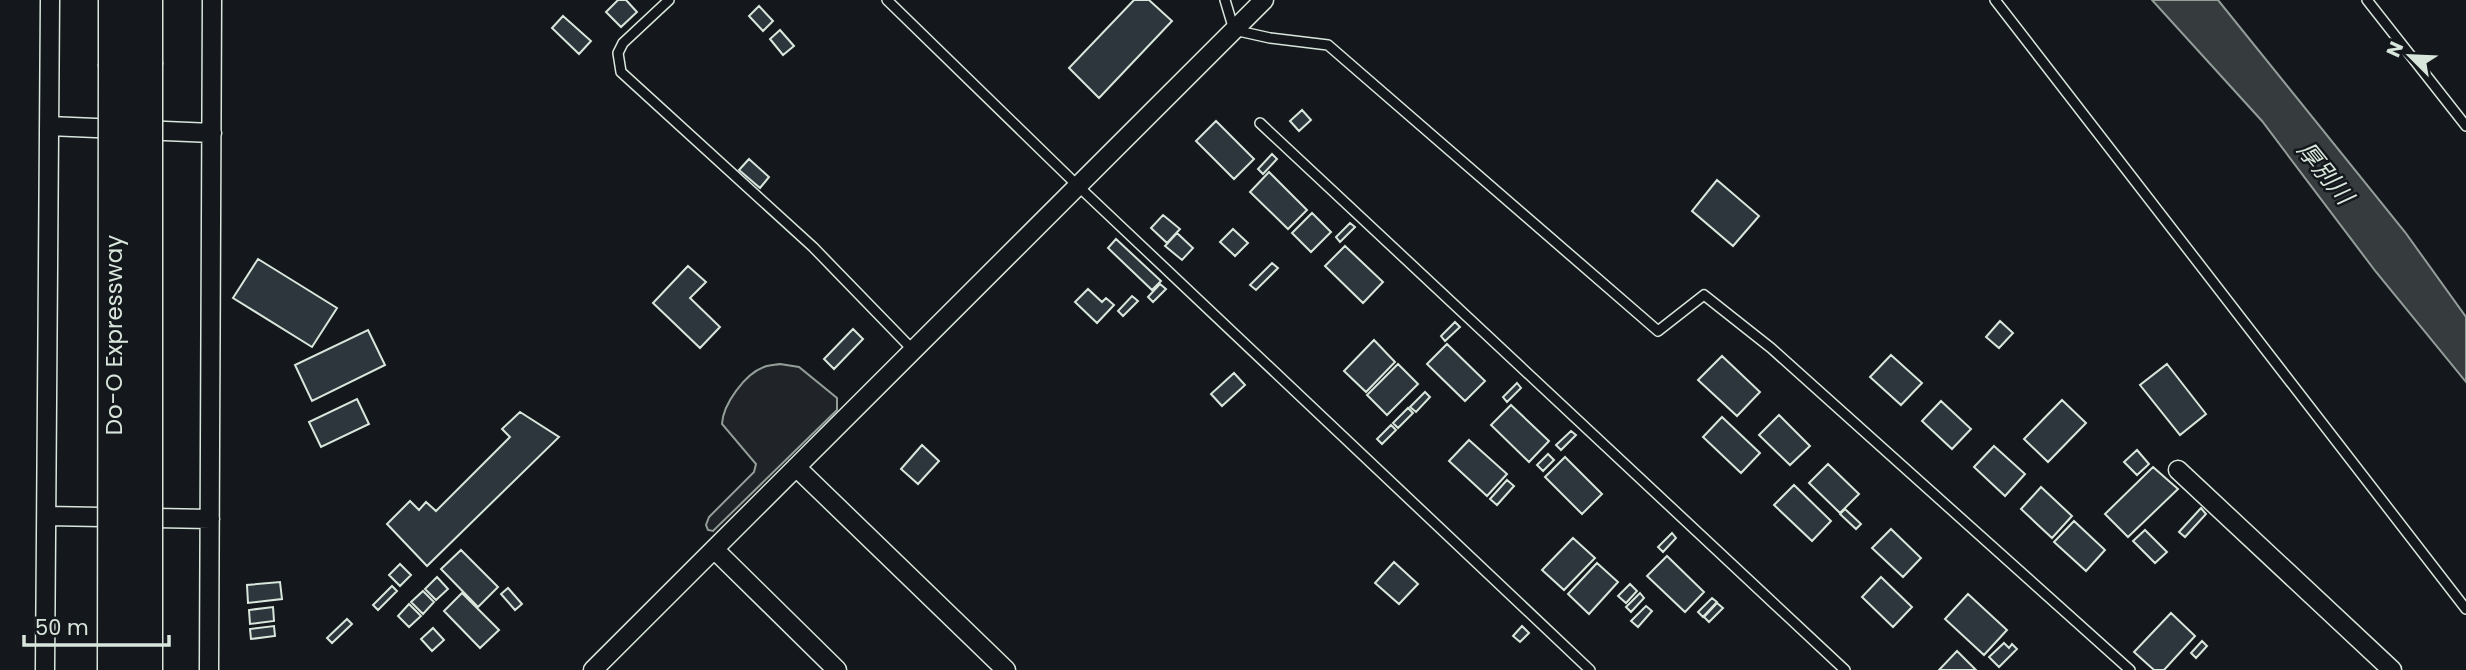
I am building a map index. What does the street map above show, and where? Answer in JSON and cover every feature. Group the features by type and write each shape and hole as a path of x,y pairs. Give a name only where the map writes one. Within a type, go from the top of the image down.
{"highway":[{"name":"Do-O Expressway","path":"115,0 130,63 146,670"},
{"name":"Do-O Expressway","path":"114,670 130,63 146,0"}],"street":[{"path":"46,670 50,0"},
{"path":"209,670 212,0"},
{"path":"593,670 1264,0"},
{"path":"49,125 212,133"},
{"path":"796,467 1006,670"},
{"path":"2178,470 2392,670"},
{"path":"47,516 209,519"},
{"path":"714,549 837,670"}],"lane":[{"path":"669,0 623,43 618,53 621,72 813,247 913,350"},
{"path":"887,0 1078,186 1590,670"},
{"path":"1225,0 1234,30 1270,38 1328,45 1658,331 1704,295 1770,348 2130,670"},
{"path":"1994,0 2466,609"},
{"path":"2367,0 2466,126"},
{"path":"1260,123 1845,670"}],"shaded area":[{"path":"780,364 799,367 837,398 837,410 713,531 708,530 706,525 709,517 754,472 756,464 722,424 726,408 736,391 750,376 764,367"}],"water":[{"name":"厚別川","path":"2152,0 2218,0 2405,232 2466,317 2466,382 2376,272 2262,121"}],"building":[{"path":"618,0 626,0 637,12 621,27 606,12"},
{"path":"1134,0 1149,0 1172,21 1099,98 1069,68"},
{"path":"759,6 773,21 763,31 749,16"},
{"path":"563,16 591,41 579,54 552,28"},
{"path":"780,30 794,46 783,55 770,39"},
{"path":"1302,110 1311,120 1299,131 1290,121"},
{"path":"1216,121 1254,159 1234,179 1196,141"},
{"path":"1272,154 1277,159 1263,174 1258,169"},
{"path":"749,159 769,177 760,188 739,170"},
{"path":"1269,172 1307,210 1288,229 1250,192"},
{"path":"1717,180 1759,216 1733,246 1692,211"},
{"path":"1312,213 1331,232 1311,252 1292,233"},
{"path":"1163,215 1180,229 1167,243 1151,228"},
{"path":"1350,223 1355,227 1340,242 1336,237"},
{"path":"1233,229 1248,243 1235,256 1220,242"},
{"path":"1177,233 1193,248 1182,260 1165,246"},
{"path":"1116,239 1161,281 1152,290 1108,248"},
{"path":"1345,246 1383,282 1363,303 1325,266"},
{"path":"258,259 337,308 312,347 233,298"},
{"path":"1272,263 1278,268 1256,290 1250,285"},
{"path":"688,266 706,282 690,298 720,327 700,348 653,303"},
{"path":"1160,284 1166,289 1153,302 1148,297"},
{"path":"1088,289 1102,302 1106,298 1114,305 1097,323 1075,302"},
{"path":"1132,296 1138,301 1123,316 1118,311"},
{"path":"2000,321 2013,333 1999,348 1986,337"},
{"path":"1455,322 1460,327 1445,341 1441,336"},
{"path":"853,329 863,339 834,369 824,359"},
{"path":"368,330 385,365 312,401 295,365"},
{"path":"1374,340 1395,362 1366,392 1344,371"},
{"path":"1447,344 1485,381 1465,401 1427,364"},
{"path":"1891,355 1922,383 1901,405 1870,377"},
{"path":"1722,356 1760,392 1737,416 1698,380"},
{"path":"1398,364 1418,384 1387,415 1367,395"},
{"path":"2167,364 2206,414 2180,435 2140,385"},
{"path":"1234,373 1245,385 1222,406 1211,394"},
{"path":"1517,383 1521,388 1507,402 1503,397"},
{"path":"1425,392 1430,397 1416,412 1410,407"},
{"path":"357,399 369,424 321,447 309,422"},
{"path":"2062,400 2086,423 2048,462 2024,439"},
{"path":"1941,401 1971,429 1952,449 1922,421"},
{"path":"1511,405 1549,441 1529,462 1491,425"},
{"path":"1408,408 1413,413 1398,428 1393,423"},
{"path":"520,412 559,437 427,566 387,524 410,501 419,510 426,502 436,511 510,437 502,429"},
{"path":"1779,415 1810,446 1790,465 1759,435"},
{"path":"1722,417 1760,453 1741,473 1703,437"},
{"path":"1391,425 1396,430 1382,444 1377,439"},
{"path":"1571,431 1576,435 1561,450 1556,445"},
{"path":"1469,440 1507,474 1487,496 1449,461"},
{"path":"922,445 939,461 918,484 901,469"},
{"path":"1994,446 2025,474 2005,496 1974,467"},
{"path":"2137,450 2149,464 2137,475 2124,462"},
{"path":"1548,454 1554,460 1543,471 1537,465"},
{"path":"1565,457 1602,494 1582,514 1545,477"},
{"path":"1828,464 1859,494 1840,513 1809,483"},
{"path":"2153,467 2178,489 2128,537 2105,514"},
{"path":"1507,480 1514,486 1497,505 1490,499"},
{"path":"1794,485 1831,521 1812,541 1774,505"},
{"path":"2041,487 2072,516 2052,538 2021,509"},
{"path":"2201,508 2206,514 2185,537 2179,532"},
{"path":"1845,509 1861,524 1856,529 1840,514"},
{"path":"2074,521 2105,550 2086,571 2054,542"},
{"path":"1891,529 1921,558 1903,577 1872,548"},
{"path":"2145,530 2167,552 2155,563 2133,541"},
{"path":"1672,533 1676,538 1663,552 1658,547"},
{"path":"1573,538 1595,558 1564,590 1542,570"},
{"path":"461,550 498,587 478,607 441,569"},
{"path":"1667,556 1704,592 1685,612 1647,576"},
{"path":"1394,562 1418,584 1399,604 1375,583"},
{"path":"1597,563 1618,582 1589,614 1568,594"},
{"path":"400,564 411,575 400,586 389,575"},
{"path":"437,577 448,589 436,600 425,589"},
{"path":"1881,577 1912,607 1893,627 1862,597"},
{"path":"280,582 282,599 248,603 247,585"},
{"path":"1630,584 1637,591 1626,603 1618,596"},
{"path":"392,586 397,591 378,610 373,605"},
{"path":"508,588 522,604 515,610 501,594"},
{"path":"423,591 434,602 423,614 411,602"},
{"path":"462,593 499,630 480,648 444,611"},
{"path":"1640,593 1644,598 1631,612 1626,607"},
{"path":"1968,594 2007,630 1984,655 1945,619"},
{"path":"1712,598 1717,602 1703,617 1698,612"},
{"path":"1717,603 1723,608 1709,622 1704,617"},
{"path":"409,604 421,616 409,627 398,616"},
{"path":"1646,606 1652,611 1638,627 1631,621"},
{"path":"273,607 274,621 250,624 249,610"},
{"path":"2171,613 2195,636 2164,670 2154,670 2134,652"},
{"path":"347,619 352,624 332,643 327,638"},
{"path":"274,626 275,636 251,639 250,629"},
{"path":"1522,626 1529,633 1520,642 1513,636"},
{"path":"433,628 444,640 432,651 421,639"},
{"path":"2202,641 2207,646 2196,658 2191,653"},
{"path":"2004,643 2009,648 2012,644 2017,649 1999,667 1989,657"},
{"path":"1957,651 1976,670 1939,670"}]}
